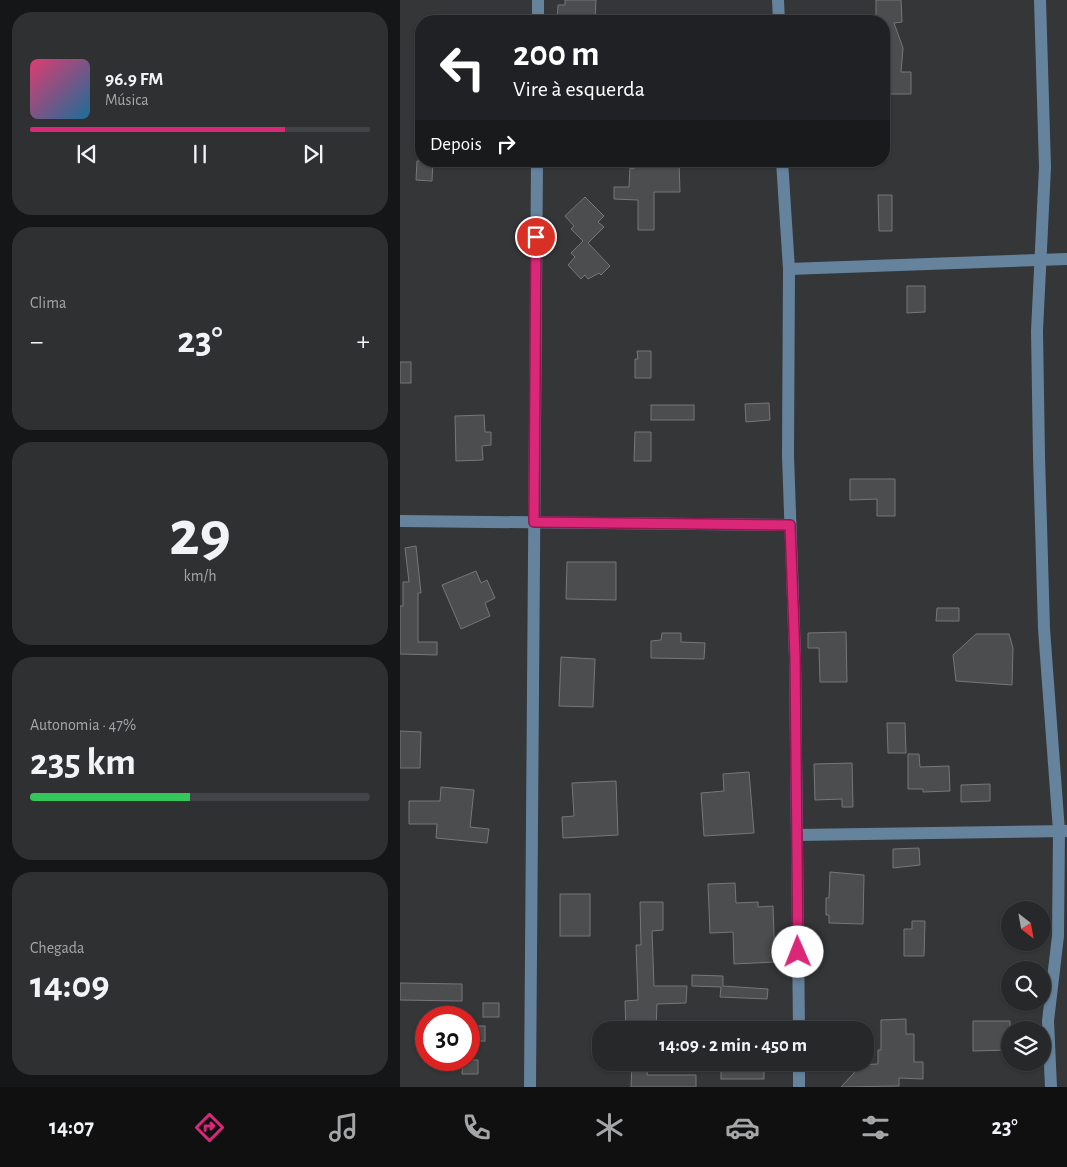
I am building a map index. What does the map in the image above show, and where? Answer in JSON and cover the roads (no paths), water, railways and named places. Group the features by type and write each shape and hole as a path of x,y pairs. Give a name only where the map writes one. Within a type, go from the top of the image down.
{"street":[{"path":"538,0 538,15"},
{"path":"778,0 779,15"},
{"path":"1040,0 1045,167 1036,331 1044,629 1063,831 1058,936 1048,1021 1051,1087"},
{"path":"530,1087 537,167"},
{"path":"782,167 789,269 788,455 795,657 799,1021"},
{"path":"789,269 1067,259"},
{"path":"400,521 790,525"},
{"path":"797,835 1063,831"},
{"path":"799,1071 799,1087"}]}
